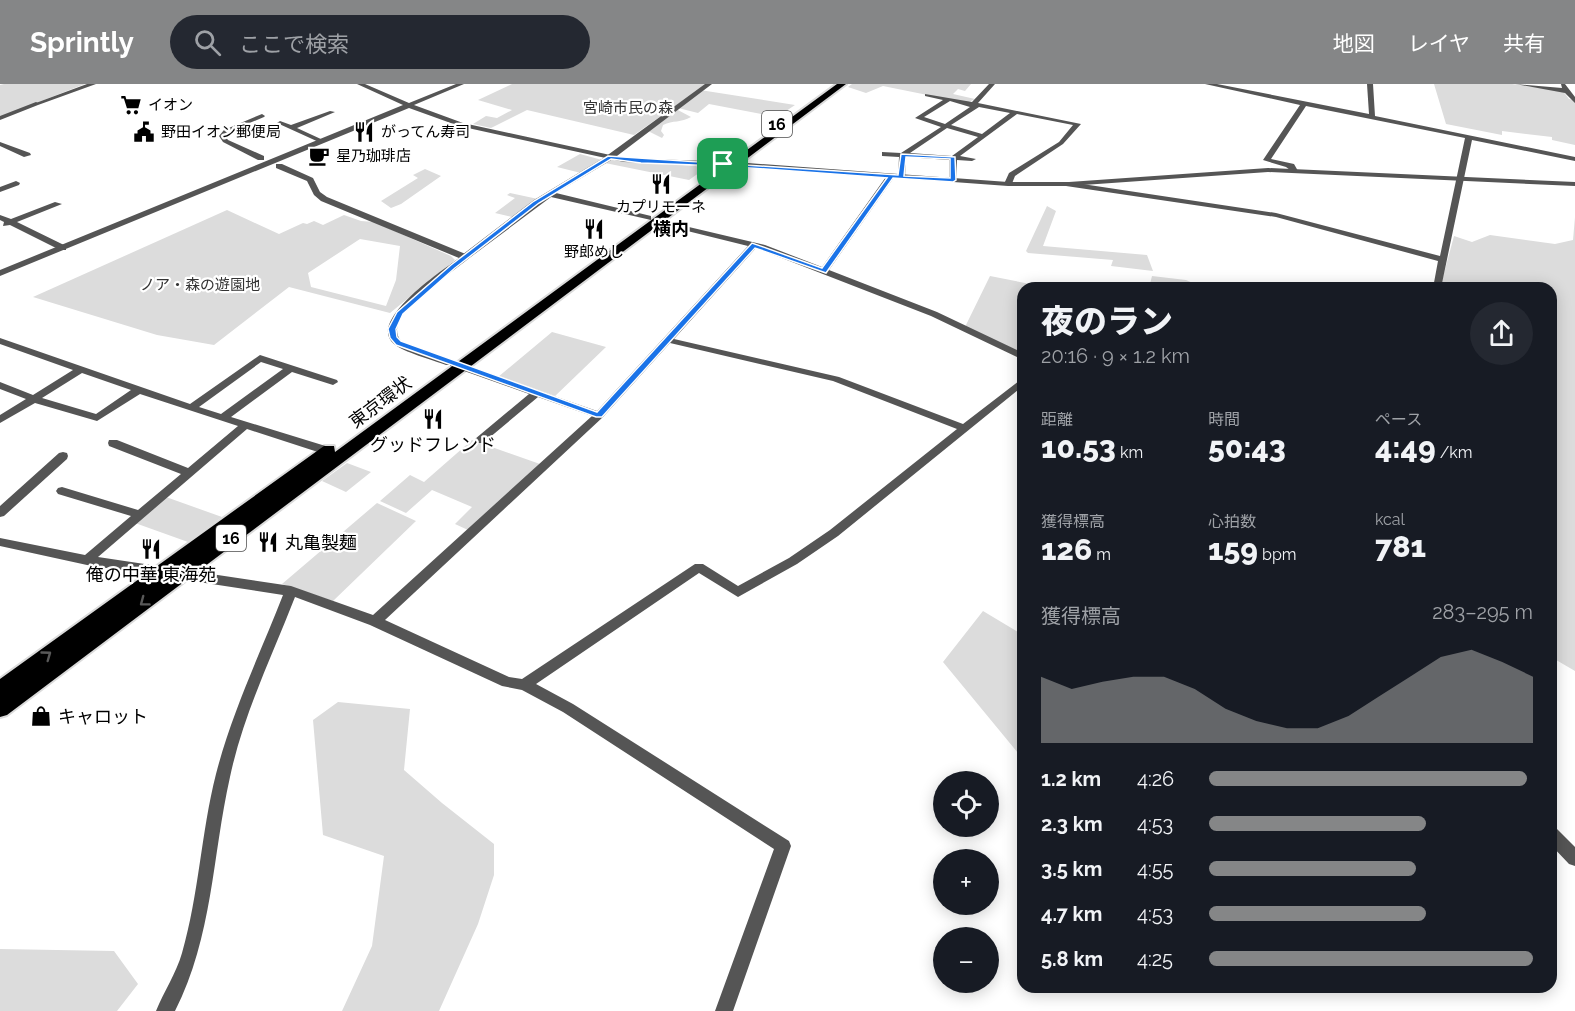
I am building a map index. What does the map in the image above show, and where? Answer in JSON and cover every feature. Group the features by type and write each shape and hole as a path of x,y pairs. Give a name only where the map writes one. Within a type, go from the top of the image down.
{"highway":[{"name":"東京環状","path":"728,164 831,84"},
{"name":"東京環状","path":"0,709 183,573 455,365 728,164 842,84"},
{"name":"東京環状","path":"0,690 328,451 455,365"}],"street":[{"path":"0,118 93,84"},
{"path":"360,84 444,120 472,128 609,157 641,161 728,164 1008,184 1069,184 1245,171 1294,171 1575,184"},
{"path":"0,273 461,84"},
{"path":"599,415 535,394 398,343 392,329 399,313 465,257 549,194 609,157 709,84"},
{"path":"903,155 975,105 992,84"},
{"path":"1208,84 1575,159"},
{"path":"1370,84 1372,117"},
{"path":"1518,84 1568,91"},
{"path":"1562,84 1575,101"},
{"path":"927,95 1078,124 1061,143 1012,175 1008,184"},
{"path":"948,100 918,118 983,136"},
{"path":"1294,171 1291,166 1267,160 1304,104"},
{"path":"291,128 332,112"},
{"path":"953,158 1016,112"},
{"path":"261,158 225,141 222,136 226,131 262,116"},
{"path":"280,123 321,141"},
{"path":"1438,282 1469,137"},
{"path":"0,144 27,155"},
{"path":"0,155 14,150"},
{"path":"885,154 972,159"},
{"path":"901,177 903,155"},
{"path":"953,158 953,180"},
{"path":"279,166 310,180 320,196 465,257"},
{"path":"824,271 891,176"},
{"path":"0,190 16,183"},
{"path":"1069,184 1276,215 1444,260"},
{"path":"549,194 754,245 934,314 1017,354"},
{"path":"0,226 58,204"},
{"path":"0,217 63,248"},
{"path":"375,621 599,415 754,245"},
{"path":"668,340 836,379 964,428"},
{"path":"2,344 191,408 328,451"},
{"path":"191,408 260,358 333,382"},
{"path":"223,418 291,368"},
{"path":"0,420 81,369"},
{"path":"0,385 34,399 97,418 140,389"},
{"path":"524,685 699,567 738,592 792,561 834,533 1017,386"},
{"path":"479,441 535,394"},
{"path":"87,560 246,425"},
{"path":"113,443 189,473"},
{"path":"0,513 63,456"},
{"path":"62,491 140,516"},
{"path":"0,542 87,560 291,591 375,621 507,682 524,685 578,714 783,846 724,1011"},
{"path":"165,1011 175,996 193,940 223,775 237,730 291,591"},
{"path":"1557,840 1575,858"}],"green space":[{"path":"85,84 0,117 0,85"},
{"name":"宮崎市民の森","path":"512,84 707,84 700,90 795,105 777,117 709,104 698,113 678,108 685,99 634,135 527,110 491,128 473,124 486,116 497,118 512,110 478,100"},
{"path":"852,84 971,84 965,91 958,89 953,94 975,99 967,103 883,86 866,93 848,87"},
{"path":"1434,84 1512,84 1563,91 1569,99 1575,100 1575,145 1552,140 1552,137 1502,131 1502,135 1446,124"},
{"path":"676,109 691,117 663,125 662,138 646,130"},
{"path":"580,154 602,160 581,173 557,167"},
{"path":"612,160 696,166 703,170 689,180 605,163"},
{"path":"425,169 441,176 401,204 391,208 381,201 418,178 413,175"},
{"path":"510,193 538,199 512,217 495,213 515,198 507,195"},
{"path":"1047,206 1056,211 1043,246 1147,255 1153,271 1111,266 1113,260 1028,253 1026,251"},
{"name":"ノア・森の遊園地","path":"227,210 279,234 303,223 314,221 323,225 344,215 361,221 374,222 451,256 455,260 390,313 289,287 214,345 157,335 33,297","holes":["360,239 400,246 396,280 386,306 311,287 308,273"]},
{"path":"1575,217 1575,671 1557,660 1557,282 1442,282 1454,236 1472,242 1490,235 1555,244 1573,240"},
{"path":"990,276 1020,282 1017,282 1017,350 965,327"},
{"path":"1152,276 1190,282 1150,282"},
{"path":"552,332 606,347 553,398 498,377"},
{"path":"472,440 540,464 468,530 455,524 472,507 432,490 406,513 380,501 410,475 424,482"},
{"path":"347,463 371,472 346,492 322,481"},
{"path":"166,497 222,517 188,542 135,523"},
{"path":"377,503 416,521 333,601 282,584"},
{"path":"983,611 1017,631 1017,752 943,662"},
{"path":"338,702 410,709 404,770 494,844 494,875 478,924 439,1011 342,1011 372,946 384,856 323,835 313,720"},
{"path":"0,949 114,951 138,984 117,1011 0,1011"}],"place":[{"name":"イオン","path":"131,105"},
{"name":"野田イオン郵便局","path":"144,132"},
{"name":"がってん寿司","path":"364,132"},
{"name":"星乃珈琲店","path":"319,156"},
{"name":"カプリモーネ","path":"661,184"},
{"name":"野郎めし","path":"594,229"},
{"name":"グッドフレンド","path":"433,419"},
{"name":"丸亀製麺","path":"268,542"},
{"name":"俺の中華 東海苑","path":"151,549"},
{"name":"キャロット","path":"41,716"}],"district":[{"name":"横内","path":"671,228"}],"route":[{"path":"723,164 624,160 610,157 537,202 453,267 399,313 392,329 394,338 398,343 449,363 599,415 754,245 824,271 891,176 901,177 953,180 953,158 903,155 901,177 723,164"}]}
